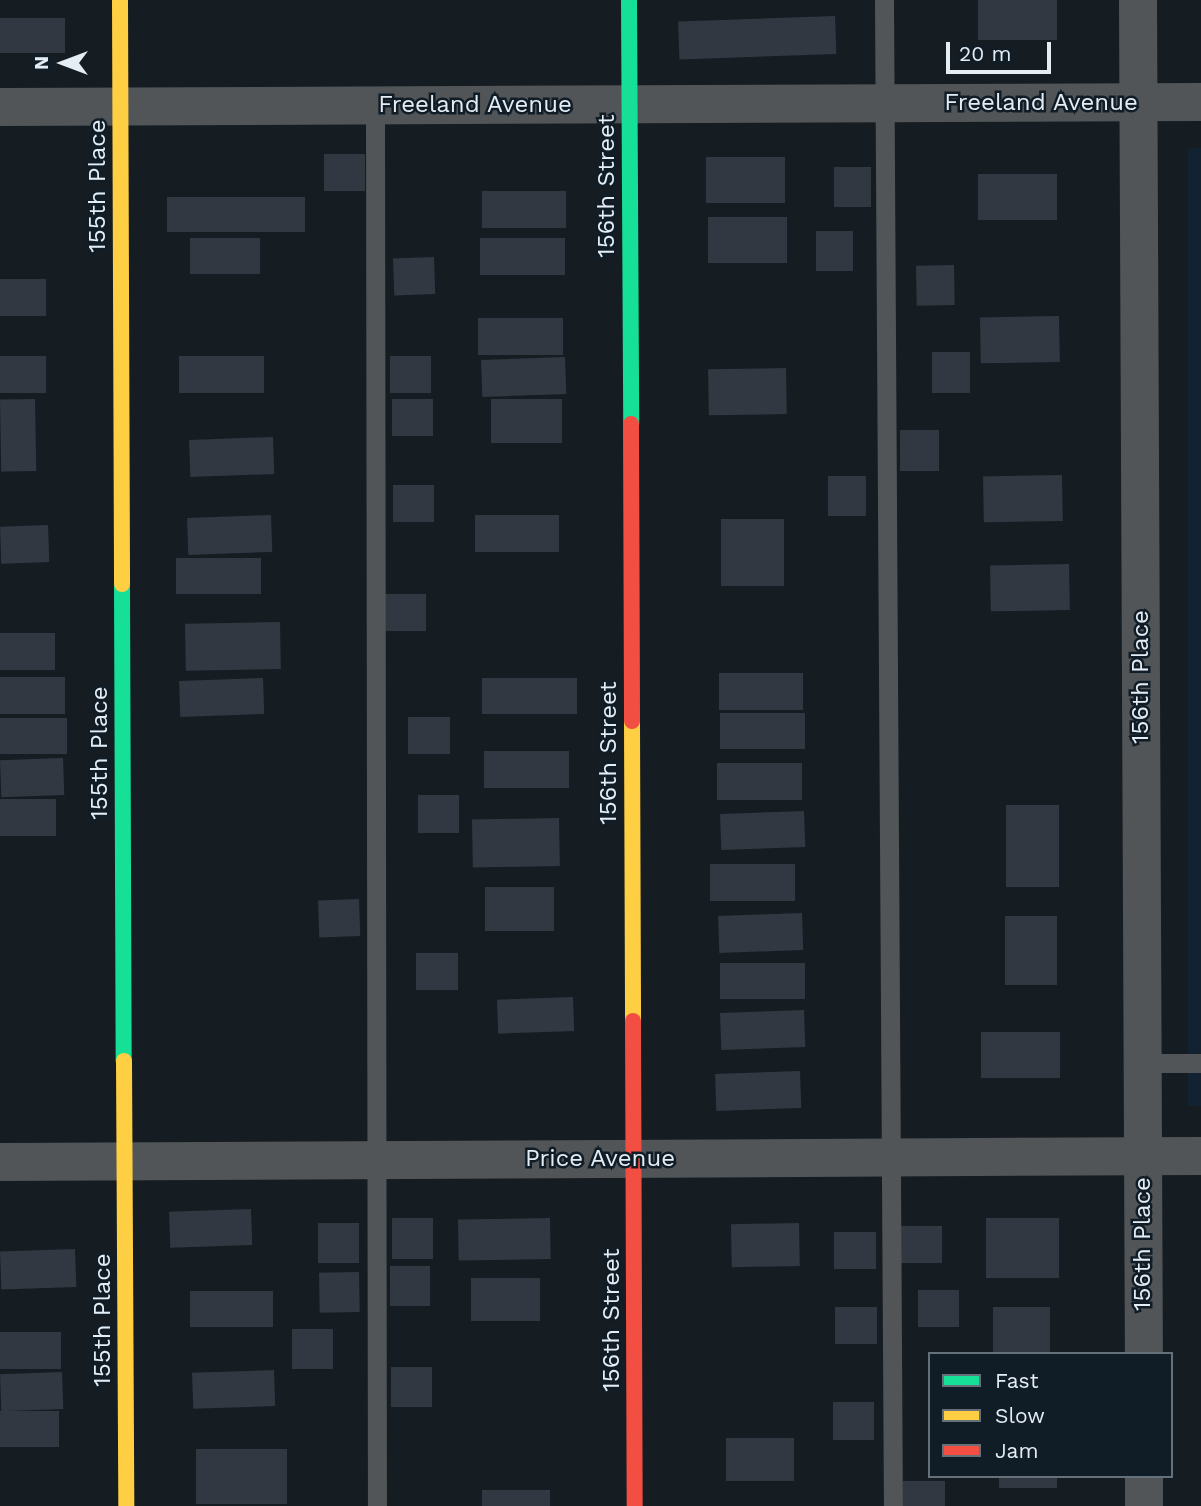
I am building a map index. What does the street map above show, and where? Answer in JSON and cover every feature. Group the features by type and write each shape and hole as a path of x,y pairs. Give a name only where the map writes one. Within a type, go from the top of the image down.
{"street":[{"name":"155th Place","path":"120,0 126,1506"},
{"name":"156th Street","path":"629,0 635,1506"},
{"name":"156th Place","path":"1138,0 1144,1352"},
{"name":"Freeland Avenue","path":"0,107 1201,102"},
{"name":"Price Avenue","path":"0,1162 1201,1156"},
{"path":"1144,1478 1144,1506"}],"lane":[{"path":"884,0 892,1506"},
{"path":"375,105 377,1506"},
{"path":"1142,1063 1201,1063"}],"shaded area":[{"path":"1188,148 1201,148 1201,1106 1188,1106"}],"building":[{"path":"978,0 1057,0 1057,40 978,40"},
{"path":"835,16 836,54 679,59 678,21"},
{"path":"0,18 65,18 65,53 0,53"},
{"path":"324,154 365,154 365,191 324,191"},
{"path":"706,157 785,157 785,203 706,203"},
{"path":"834,167 871,167 871,207 834,207"},
{"path":"978,174 1057,174 1057,220 978,220"},
{"path":"482,191 566,191 566,228 482,228"},
{"path":"167,197 305,197 305,232 167,232"},
{"path":"708,217 787,217 787,263 708,263"},
{"path":"816,231 853,231 853,271 816,271"},
{"path":"190,238 260,238 260,274 190,274"},
{"path":"480,238 565,238 565,275 480,275"},
{"path":"434,257 435,294 394,295 393,258"},
{"path":"954,265 955,305 917,306 916,266"},
{"path":"0,279 46,279 46,316 0,316"},
{"path":"1059,316 1060,362 981,363 980,317"},
{"path":"478,318 563,318 563,355 478,355"},
{"path":"932,352 970,352 970,393 932,393"},
{"path":"0,356 46,356 46,393 0,393"},
{"path":"179,356 264,356 264,393 179,393"},
{"path":"390,356 431,356 431,393 390,393"},
{"path":"565,357 566,394 482,397 481,360"},
{"path":"786,368 787,414 709,415 708,369"},
{"path":"35,399 36,471 1,472 0,400"},
{"path":"392,399 433,399 433,436 392,436"},
{"path":"491,399 562,399 562,443 491,443"},
{"path":"900,430 939,430 939,471 900,471"},
{"path":"273,437 274,474 190,477 189,440"},
{"path":"1062,475 1063,521 984,522 983,476"},
{"path":"828,476 866,476 866,516 828,516"},
{"path":"393,485 434,485 434,522 393,522"},
{"path":"271,515 272,552 188,555 187,518"},
{"path":"475,515 559,515 559,552 475,552"},
{"path":"721,519 784,519 784,586 721,586"},
{"path":"48,525 49,562 1,564 0,527"},
{"path":"176,558 261,558 261,594 176,594"},
{"path":"1069,564 1070,610 991,611 990,565"},
{"path":"384,594 426,594 426,631 384,631"},
{"path":"280,622 281,669 186,671 185,624"},
{"path":"0,633 55,633 55,670 0,670"},
{"path":"719,673 803,673 803,710 719,710"},
{"path":"0,677 65,677 65,714 0,714"},
{"path":"263,678 264,714 180,717 179,681"},
{"path":"482,678 577,678 577,714 482,714"},
{"path":"720,713 805,713 805,749 720,749"},
{"path":"408,717 450,717 450,754 408,754"},
{"path":"0,718 67,718 67,754 0,754"},
{"path":"484,751 569,751 569,788 484,788"},
{"path":"63,758 64,795 1,797 0,760"},
{"path":"717,763 802,763 802,800 717,800"},
{"path":"418,795 459,795 459,833 418,833"},
{"path":"0,799 56,799 56,836 0,836"},
{"path":"1006,805 1059,805 1059,887 1006,887"},
{"path":"804,811 805,847 721,850 720,814"},
{"path":"559,818 560,866 473,868 472,820"},
{"path":"710,864 795,864 795,901 710,901"},
{"path":"485,887 554,887 554,931 485,931"},
{"path":"359,899 360,936 319,937 318,900"},
{"path":"802,913 803,950 719,953 718,916"},
{"path":"1005,916 1057,916 1057,985 1005,985"},
{"path":"416,953 458,953 458,990 416,990"},
{"path":"720,963 805,963 805,999 720,999"},
{"path":"573,997 574,1031 498,1034 497,1000"},
{"path":"804,1010 805,1047 721,1050 720,1013"},
{"path":"981,1032 1060,1032 1060,1078 981,1078"},
{"path":"800,1071 801,1108 716,1111 715,1074"},
{"path":"251,1209 252,1245 170,1248 169,1212"},
{"path":"392,1218 433,1218 433,1259 392,1259"},
{"path":"550,1218 551,1259 459,1261 458,1220"},
{"path":"986,1218 1059,1218 1059,1278 986,1278"},
{"path":"318,1223 359,1223 359,1263 318,1263"},
{"path":"799,1223 800,1266 732,1267 731,1224"},
{"path":"900,1226 942,1226 942,1263 900,1263"},
{"path":"834,1232 876,1232 876,1269 834,1269"},
{"path":"75,1249 76,1287 1,1290 0,1252"},
{"path":"390,1266 430,1266 430,1306 390,1306"},
{"path":"359,1272 360,1312 320,1313 319,1273"},
{"path":"471,1278 540,1278 540,1321 471,1321"},
{"path":"918,1290 959,1290 959,1327 918,1327"},
{"path":"190,1291 273,1291 273,1327 190,1327"},
{"path":"835,1307 877,1307 877,1344 835,1344"},
{"path":"993,1307 1050,1307 1050,1352 993,1352"},
{"path":"292,1329 333,1329 333,1369 292,1369"},
{"path":"0,1332 61,1332 61,1369 0,1369"},
{"path":"391,1367 432,1367 432,1407 391,1407"},
{"path":"274,1370 275,1406 193,1409 192,1373"},
{"path":"62,1372 63,1409 1,1411 0,1374"},
{"path":"833,1402 874,1402 874,1440 833,1440"},
{"path":"0,1411 59,1411 59,1447 0,1447"},
{"path":"726,1438 794,1438 794,1481 726,1481"},
{"path":"196,1449 287,1449 287,1504 196,1504"},
{"path":"999,1478 1057,1478 1057,1488 999,1488"},
{"path":"903,1481 945,1481 945,1506 903,1506"},
{"path":"482,1490 550,1490 550,1506 482,1506"}],"traffic: fast":[{"path":"629,0 631,424"},
{"path":"122,584 124,1061"}],"traffic: slow":[{"path":"120,0 122,584"},
{"path":"632,721 633,1021"},
{"path":"124,1061 126,1506"}],"traffic: jam":[{"path":"631,424 632,721"},
{"path":"633,1021 635,1506"}]}
